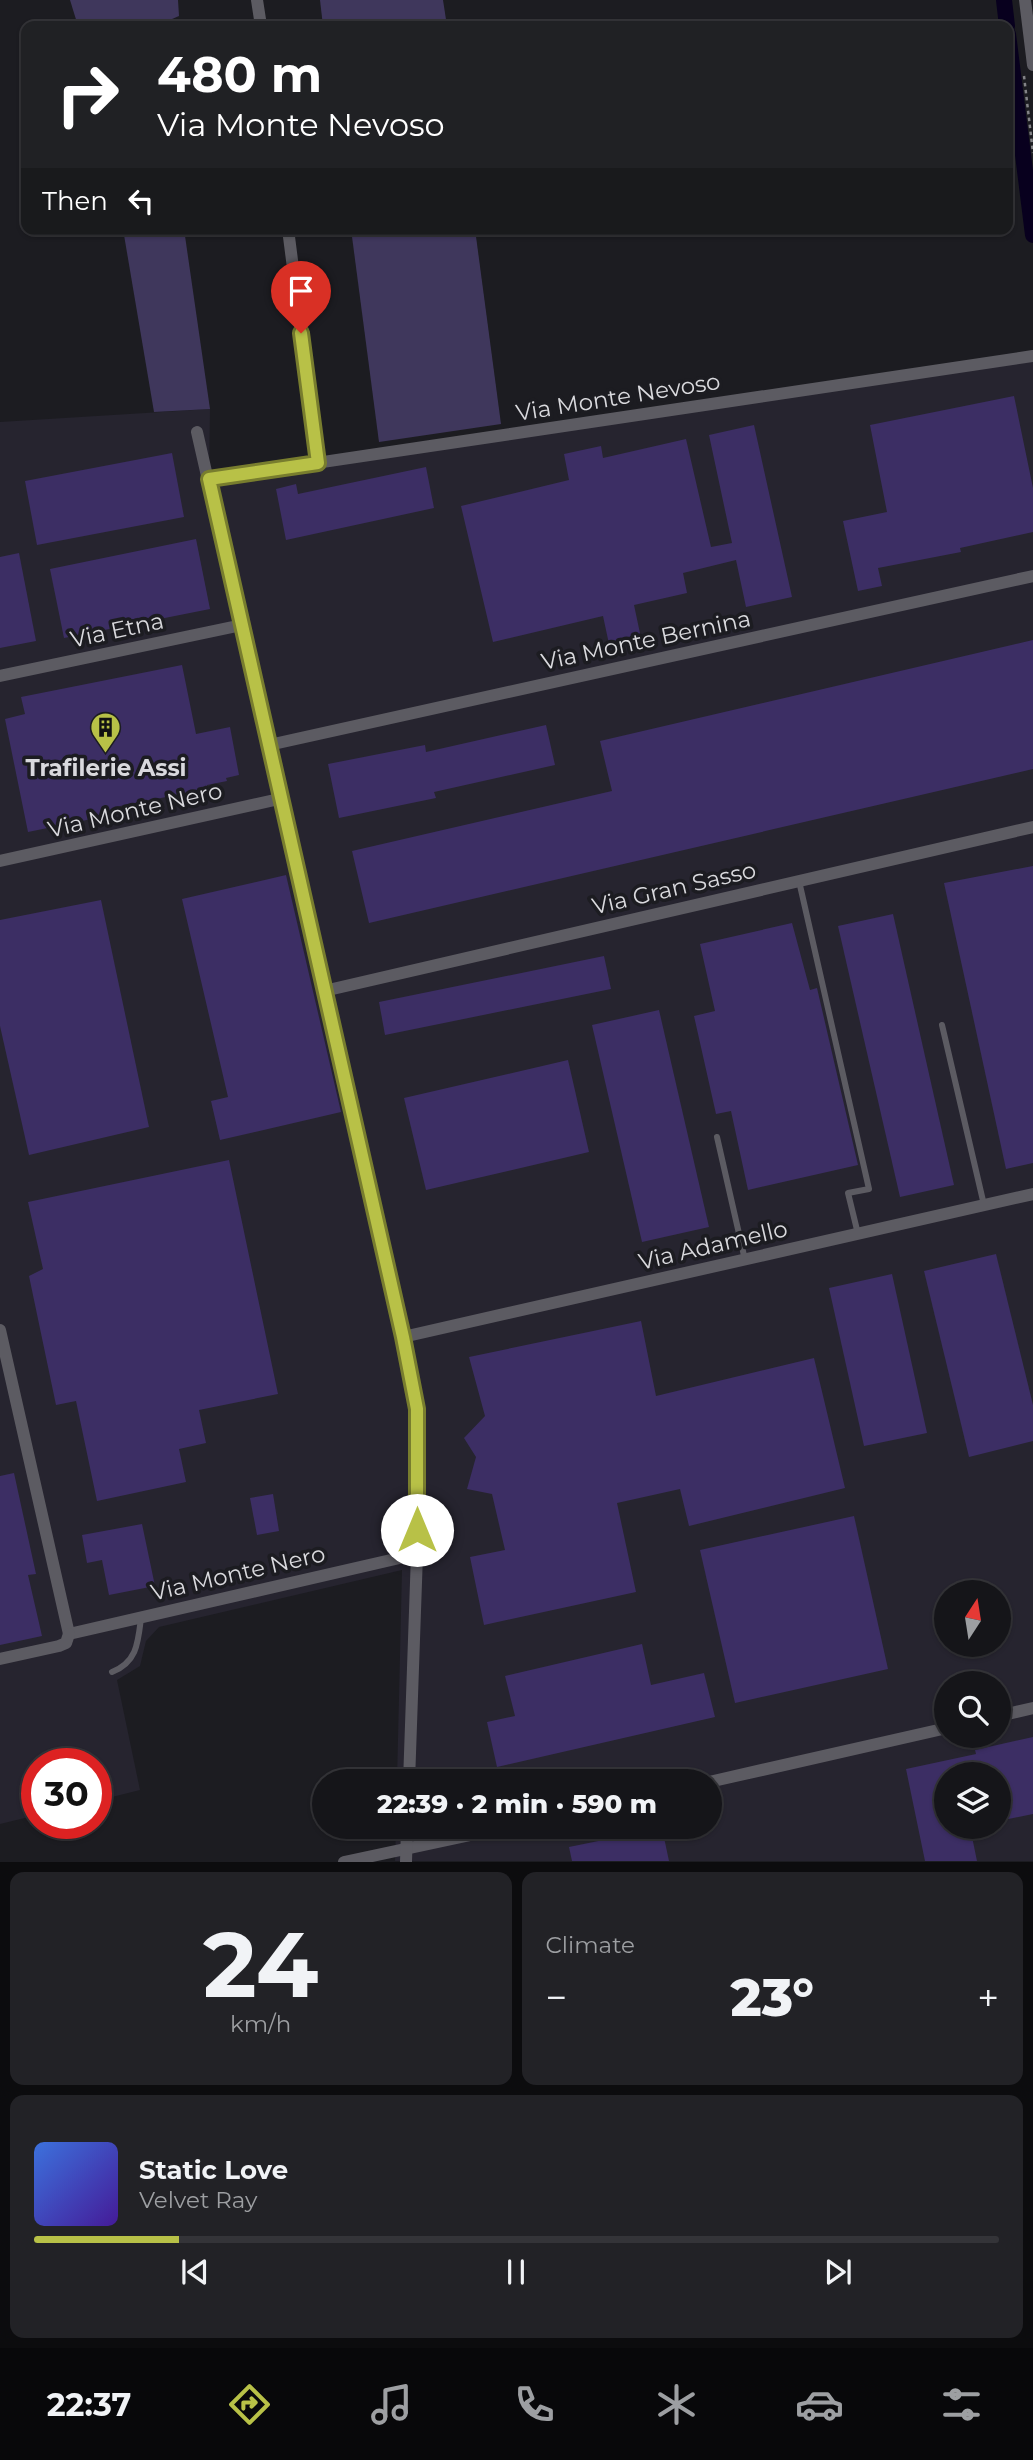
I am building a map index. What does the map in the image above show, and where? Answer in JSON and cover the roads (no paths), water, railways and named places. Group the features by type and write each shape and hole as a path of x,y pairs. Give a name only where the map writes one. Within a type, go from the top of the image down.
{"street":[{"path":"257,0 260,21"},
{"path":"1025,0 1033,65"},
{"path":"289,235 318,463"},
{"name":"Via Monte Nevoso","path":"209,479 1033,356"},
{"path":"197,432 243,625 279,799 403,1337 417,1409 417,1554 409,1769"},
{"name":"Via Monte Bernina","path":"269,745 1033,576"},
{"name":"Via Etna","path":"0,676 243,625"},
{"name":"Via Monte Nero","path":"0,861 279,799"},
{"name":"Via Gran Sasso","path":"324,991 1033,827"},
{"name":"Via Adamello","path":"403,1337 1033,1194"},
{"path":"0,1330 69,1634"},
{"name":"Via Monte Nero","path":"0,1659 59,1646 69,1634 417,1554"},
{"path":"1011,1713 1033,1708"},
{"path":"722,1779 934,1731"},
{"path":"344,1861 407,1856 466,1839"}],"lane":[{"path":"799,881 869,1189 848,1194 858,1234"},
{"path":"942,1025 984,1205"},
{"path":"717,1137 745,1260"},
{"path":"112,1672 125,1667 133,1658 141,1618"}],"waterway":[{"path":"1004,0 1006,21"},
{"path":"1013,74 1033,235"}],"place":[{"name":"Trafilerie Assi","path":"106,754"}]}
